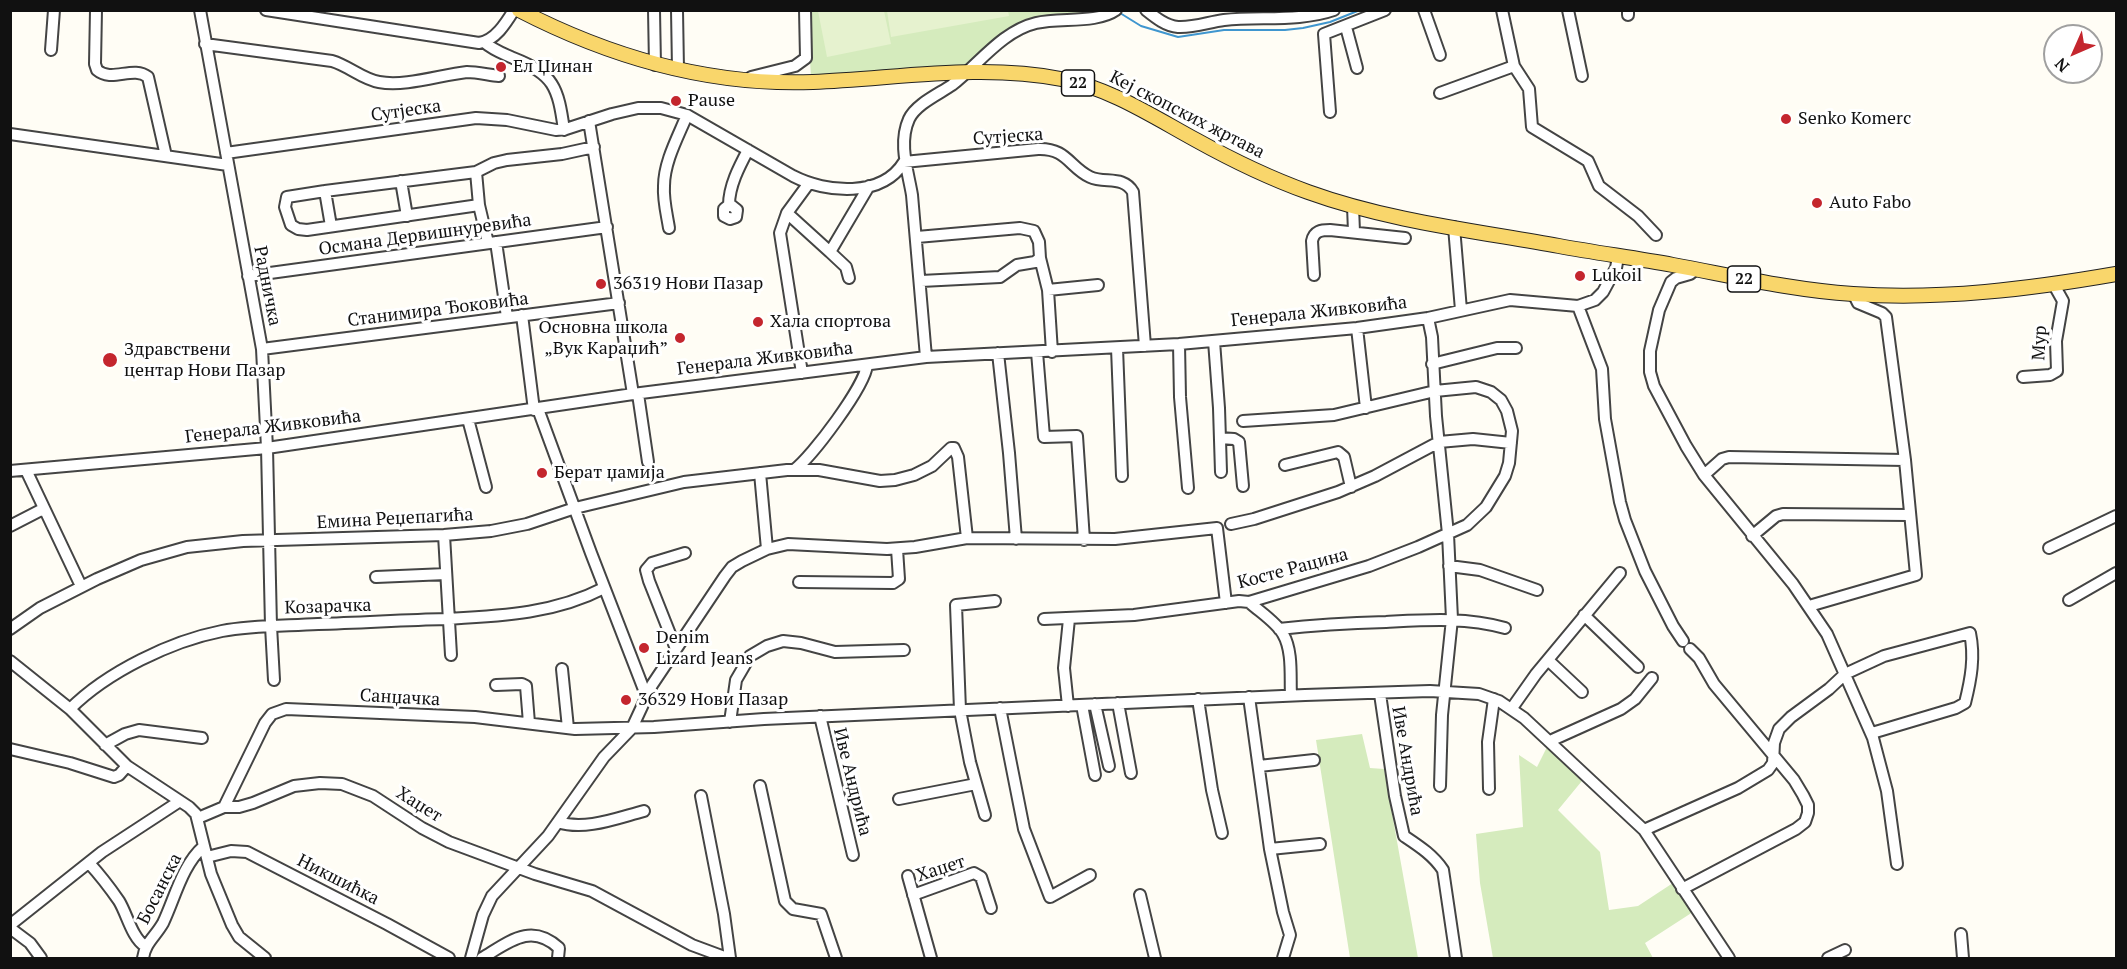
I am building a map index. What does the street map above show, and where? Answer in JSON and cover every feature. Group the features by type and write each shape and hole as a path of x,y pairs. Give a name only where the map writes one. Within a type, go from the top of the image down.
{"main road":[{"name":"Кеј скопских жртава","path":"516,10 584,41 655,65 742,80 811,82 964,73 1038,75 1085,84 1128,102 1262,174 1306,192 1381,213 1618,257"},
{"name":"22","path":"1618,257 1696,269 1783,287 1854,295 1932,295 2013,289 2054,285 2116,274"}],"street":[{"path":"51,50 54,10"},
{"path":"96,10 95,64 97,70 108,75 138,72 148,77 166,156"},
{"name":"Радничка","path":"200,10 262,349 271,541 271,626 274,680"},
{"path":"266,10 468,42 488,41 506,24 516,10"},
{"path":"654,10 655,65"},
{"path":"677,10 678,69"},
{"name":"Кеј скопских жртава","path":"742,80 795,66 806,58 805,10"},
{"path":"1146,11 1172,26 1184,27 1224,15 1296,17 1319,15 1334,10"},
{"path":"1329,112 1324,34 1385,10"},
{"path":"1424,10 1440,55"},
{"path":"1502,10 1514,66 1528,89 1532,127 1588,161 1599,186 1638,216 1656,235"},
{"path":"1568,10 1582,75"},
{"path":"926,357 921,281 910,181 904,162 906,129 911,115 955,83 999,44 1030,25 1058,20 1096,18 1113,13"},
{"path":"1346,27 1357,68"},
{"path":"484,42 491,49 530,64 543,72 558,97 564,130"},
{"path":"205,44 332,61 381,83 469,72 499,76"},
{"path":"1440,93 1514,66"},
{"name":"Сутјеска","path":"226,153 482,118 564,130 612,114 645,108 670,110 687,115 809,183 838,189 869,186 895,173 904,162 1044,149 1060,153 1089,177 1119,181 1128,185 1133,192 1145,346"},
{"path":"669,228 664,190 665,177 687,115"},
{"path":"589,121 648,462"},
{"path":"10,134 228,165"},
{"path":"478,206 298,229 289,222 285,200 291,195 476,172 494,163 507,160 562,154 594,147"},
{"path":"729,205 735,179 748,150"},
{"path":"476,172 478,206 492,243 507,317"},
{"path":"401,181 407,216"},
{"path":"802,373 780,243 781,229 787,213 809,183"},
{"path":"830,252 869,186"},
{"path":"326,191 331,226"},
{"path":"1353,206 1354,232"},
{"path":"787,213 846,267 849,278"},
{"name":"Османа Дервишнуревића","path":"248,276 607,227"},
{"path":"1454,227 1461,310"},
{"path":"916,237 1031,229 1037,237 1048,290 1052,352"},
{"path":"1314,275 1312,241 1315,234 1321,231 1405,238"},
{"path":"1618,257 1616,268 1603,292 1591,302 1578,306 1602,369 1605,419 1620,502 1634,553 1673,626 1686,645 1703,664 1709,677 1794,780 1808,806 1805,822 1796,829 1682,889"},
{"path":"921,281 1000,278 1017,266 1035,262 1040,258"},
{"path":"1696,269 1690,274 1673,279 1669,285 1659,310 1651,343 1649,360 1652,379 1657,393 1704,475 1809,606 1827,634 1872,733 1887,791 1897,864"},
{"path":"1048,290 1098,285"},
{"name":"Мур","path":"2023,377 2050,375 2057,371 2056,341 2062,301 2054,285"},
{"path":"1809,606 1916,575 1905,460 1886,317 1858,303 1854,295"},
{"name":"Генерала Живковића","path":"10,471 267,448 636,394 926,357 1179,344 1357,328 1428,318 1500,301 1517,300 1578,306"},
{"name":"Станимира Ђоковића","path":"262,349 619,303"},
{"path":"522,315 536,409 646,695"},
{"name":"Генерала Живковића","path":"1428,318 1432,364"},
{"path":"1357,328 1366,408"},
{"name":"Генерала Живковића","path":"1214,341 1221,472"},
{"path":"1179,344 1180,397 1188,488"},
{"path":"1117,348 1122,476"},
{"path":"1452,619 1448,534 1432,364 1497,348 1516,348"},
{"path":"1037,352 1044,437 1077,436 1084,540"},
{"path":"998,353 1010,453 1016,539"},
{"path":"794,470 816,447 857,390 865,375 867,364"},
{"name":"Косте Рацина","path":"1044,619 1134,615 1249,602 1346,574 1448,534 1476,518 1490,501 1507,472 1512,431 1504,404 1491,392 1481,388 1460,387 1435,391"},
{"path":"1243,421 1320,416 1366,408 1435,391"},
{"path":"468,419 486,487"},
{"path":"1220,438 1234,439 1239,442 1243,486"},
{"path":"1231,524 1282,511 1351,487 1439,442 1473,439 1511,442"},
{"name":"Емина Реџепагића","path":"10,629 40,608 81,586 141,560 175,550 220,543 444,535 505,529 575,508 684,482 760,473 794,470 827,471 880,481 896,480 926,469 948,450 954,448 958,457 967,538"},
{"path":"1285,465 1338,452 1344,457 1351,487"},
{"path":"1704,475 1722,459 1729,457 1905,460"},
{"path":"26,470 81,586"},
{"path":"760,473 767,549"},
{"path":"10,526 43,510"},
{"path":"1752,536 1776,516 1782,514 1909,515"},
{"path":"2049,548 2116,516"},
{"path":"471,958 489,901 517,867 542,842 604,757 632,728 646,695 732,567 767,549 793,544 871,550 897,549 967,538 1084,540 1135,538 1216,528 1226,603"},
{"path":"444,535 451,655"},
{"path":"799,582 893,584 899,579 897,549"},
{"path":"676,649 646,570 652,563 685,552"},
{"path":"1449,566 1480,570 1537,590"},
{"path":"1512,708 1536,674 1620,573"},
{"path":"2069,600 2116,573"},
{"path":"376,577 446,574"},
{"name":"Козарачка","path":"70,709 83,696 111,676 155,654 208,634 271,626 486,618 570,603 604,588"},
{"path":"985,815 970,762 960,710 956,605 995,601"},
{"path":"1249,602 1284,636 1288,648 1291,695"},
{"path":"1584,615 1638,667"},
{"path":"1068,706 1064,668 1069,619"},
{"path":"1279,629 1312,625 1452,619 1505,628"},
{"name":"Иве Андрића","path":"1440,786 1442,715 1452,619"},
{"path":"1644,830 1738,788 1768,770 1774,758 1774,743 1779,729 1845,674 1884,656 1970,633 1972,675 1965,703 1956,708 1872,733"},
{"path":"730,722 736,680 750,656 767,646 783,641 835,652 904,650"},
{"path":"10,661 70,709 127,766 192,810 198,818 214,882 236,932 247,944 266,958"},
{"path":"1549,661 1582,692"},
{"path":"562,669 568,728"},
{"path":"1550,741 1621,709 1635,699 1652,678"},
{"path":"496,685 522,684 526,687 530,723"},
{"name":"Иве Андрића","path":"632,728 820,716 1291,695 1445,692 1479,694 1512,708 1644,830 1729,958"},
{"name":"Иве Андрића","path":"1380,694 1395,796 1404,836 1437,861 1443,870 1456,958"},
{"path":"1249,697 1270,849 1290,935 1283,958"},
{"path":"1198,699 1212,790 1222,833"},
{"path":"1489,789 1488,742 1494,699"},
{"path":"1118,703 1131,773"},
{"path":"1082,705 1095,775"},
{"path":"1095,705 1109,766"},
{"path":"1000,708 1024,829 1050,897 1090,875"},
{"name":"Санџачка","path":"224,807 265,723 278,711 290,709 466,716 568,728 632,728"},
{"name":"Иве Андрића","path":"820,716 853,855"},
{"path":"105,745 125,734 139,730 202,738"},
{"path":"10,749 70,763 114,777 127,766"},
{"path":"1259,766 1314,760"},
{"name":"Хаџет","path":"198,818 224,807 239,807 254,803 294,786 338,783 373,796 442,838 517,867 598,894 699,953 729,958 724,914 701,796"},
{"path":"899,799 976,784"},
{"path":"760,786 784,897 793,909 821,914 836,958"},
{"path":"41,958 30,943 10,926 22,914 102,852 180,801"},
{"path":"558,822 567,825 584,825 644,811"},
{"path":"1270,849 1320,844"},
{"name":"Босанска","path":"143,958 145,946 159,930 194,857 205,851"},
{"name":"Никшићка","path":"205,851 247,852 449,958"},
{"name":"Босанска","path":"89,864 117,898 137,939 145,946"},
{"name":"Хаџет","path":"913,895 974,873 981,878 991,908"},
{"name":"Хаџет","path":"908,876 931,958"},
{"path":"1140,895 1155,958"},
{"path":"1961,934 1963,958"},
{"path":"482,958 517,938 527,935 548,939 558,953"},
{"path":"1828,958 1845,950"}],"green space":[{"path":"1105,10 1036,23 975,66 811,77 807,11"},
{"path":"818,11 884,11 891,44 827,57"},
{"path":"887,11 1008,11 1009,16 891,37"},
{"path":"1362,734 1370,768 1384,769 1418,958 1350,958 1316,740"},
{"path":"1550,741 1586,776 1558,810 1600,852 1609,910 1638,906 1676,881 1696,910 1645,943 1653,958 1493,958 1480,883 1476,834 1523,827 1519,755 1537,767"}],"waterway":[{"path":"1120,13 1141,26 1178,37 1224,30 1303,28 1330,22 1360,10"}],"place":[{"name":"Ел Џинан","path":"501,67"},
{"name":"Pause","path":"676,101"},
{"name":"Senko Komerc","path":"1786,119"},
{"name":"Auto Fabo","path":"1817,203"},
{"name":"Lukoil","path":"1580,276"},
{"name":"36319 Нови Пазар","path":"601,284"},
{"name":"Хала спортова","path":"758,322"},
{"name":"Основна школа „Вук Караџић”","path":"680,338"},
{"name":"Здравствени центар Нови Пазар","path":"110,360"},
{"name":"Берат џамија","path":"542,473"},
{"name":"Denim Lizard Jeans","path":"644,648"},
{"name":"36329 Нови Пазар","path":"626,700"}]}
